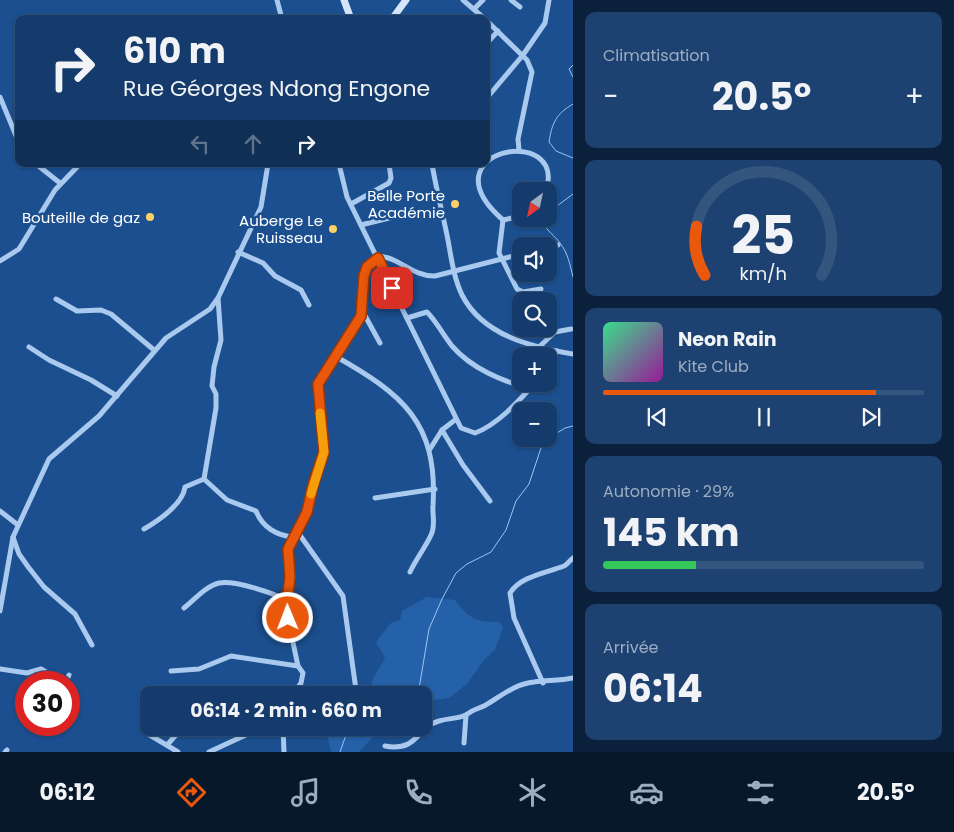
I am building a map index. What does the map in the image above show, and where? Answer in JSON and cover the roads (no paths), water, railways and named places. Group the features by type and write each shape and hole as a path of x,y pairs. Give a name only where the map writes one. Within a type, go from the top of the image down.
{"main road":[{"path":"344,0 350,15"},
{"path":"395,15 406,0"}],"street":[{"path":"278,0 281,15"},
{"path":"463,0 480,15"},
{"path":"474,9 483,0"},
{"path":"511,0 520,7"},
{"path":"490,94 523,55 545,23 549,0"},
{"path":"490,24 523,55 532,72 518,139 519,150"},
{"path":"490,40 498,31"},
{"path":"0,97 15,133"},
{"path":"490,160 505,151 519,150 528,152 542,163 548,182"},
{"path":"40,167 60,183"},
{"path":"0,261 19,249 60,183 77,167"},
{"path":"0,611 13,536 49,459 99,416 166,338 210,309 218,298 238,252 261,207 268,167"},
{"path":"339,167 341,180 351,204 455,420 466,431 479,432 506,412 526,392"},
{"path":"351,204 389,183 391,178 389,167"},
{"path":"433,167 454,270 462,294 483,321 512,338 539,347 555,332 571,329"},
{"path":"484,167 477,184 482,199 503,220"},
{"path":"361,225 409,213"},
{"path":"503,220 512,218"},
{"path":"503,220 499,245 500,259 520,292 541,288"},
{"path":"238,252 263,263 275,276 301,290 309,305"},
{"path":"380,343 363,312 364,276 367,267 377,257 385,257 422,275 435,276 512,256"},
{"path":"204,479 216,408 216,394 212,386 214,367 221,340 218,298"},
{"path":"56,299 77,311 100,310 111,314 154,350"},
{"path":"299,686 303,673 298,666 287,601 290,577 288,549 307,512 313,485 324,452 318,384 363,312"},
{"path":"407,318 427,312 452,346 470,362 499,379 512,383"},
{"path":"29,347 48,360 91,380 117,396"},
{"path":"557,351 573,354"},
{"path":"335,356 370,376 400,400 430,449 435,489 432,534 410,572"},
{"path":"430,449 442,430 455,420"},
{"path":"442,430 463,465 490,501"},
{"path":"144,529 154,524 170,509 180,498 185,487 204,479"},
{"path":"204,479 227,500 256,511 259,519 276,534 294,537"},
{"path":"375,498 435,489"},
{"path":"1,513 18,525"},
{"path":"297,531 343,596 355,686"},
{"path":"13,536 19,554 29,568 44,587 75,614 92,646"},
{"path":"543,683 514,618 510,593 519,585 543,572 565,566 573,558"},
{"path":"184,608 212,586 220,583 249,587 287,601"},
{"path":"171,671 199,668 231,656 298,666"},
{"path":"30,671 41,668 45,671"},
{"path":"0,669 18,671"},
{"path":"385,746 405,747 438,721 466,715 517,687 535,682 543,683 573,678"},
{"path":"464,743 466,715"},
{"path":"152,736 168,744 178,752"},
{"path":"168,744 175,736"},
{"path":"209,752 244,736"},
{"path":"283,736 284,752"}],"waterway":[{"path":"573,65 569,69 573,77"},
{"path":"573,104 559,115 552,129 549,142 556,151 573,158"},
{"path":"558,205 573,194"},
{"path":"546,228 563,247 573,277"},
{"path":"557,433 573,426"},
{"path":"420,686 429,629 442,599 456,573 467,564 491,552 506,530 516,501 529,484 541,447"},
{"path":"340,752 346,736"}],"place":[{"name":"Belle Porte Académie","path":"455,204"},
{"name":"Bouteille de gaz","path":"150,217"},
{"name":"Auberge Le Ruisseau","path":"333,229"}]}
